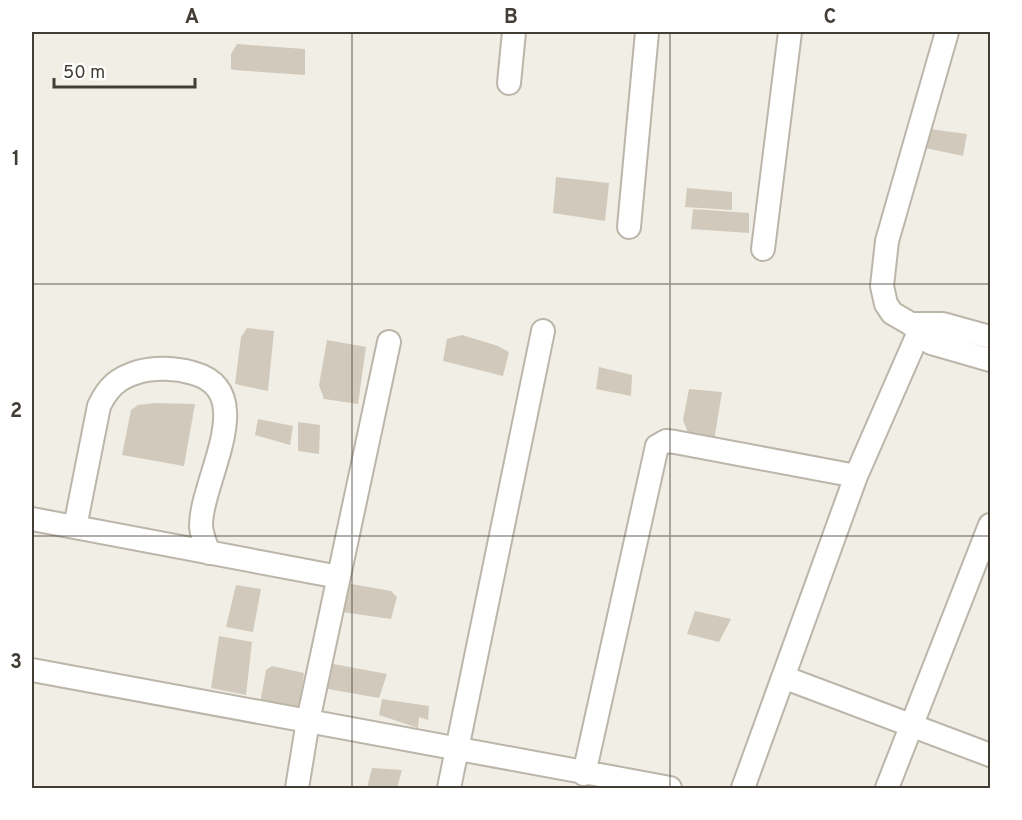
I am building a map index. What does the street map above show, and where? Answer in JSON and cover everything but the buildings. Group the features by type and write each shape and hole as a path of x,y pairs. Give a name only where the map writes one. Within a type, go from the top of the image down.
{"street":[{"path":"509,83 514,32"},
{"path":"629,227 647,32"},
{"path":"763,249 790,32"},
{"path":"912,342 886,304 882,268 887,241 947,32"},
{"path":"743,789 856,476 912,342 943,324 990,337"},
{"path":"449,789 543,331"},
{"path":"297,789 308,721 389,342"},
{"path":"912,342 931,343 990,360"},
{"path":"75,527 99,406 108,390 123,377 141,371 184,370 214,383 222,394 226,406 223,431 201,525 209,553"},
{"path":"584,774 657,446 666,441 675,442 856,476"},
{"path":"32,519 339,577"},
{"path":"887,789 990,525"},
{"path":"32,670 670,789"},
{"path":"783,677 990,754"}]}
